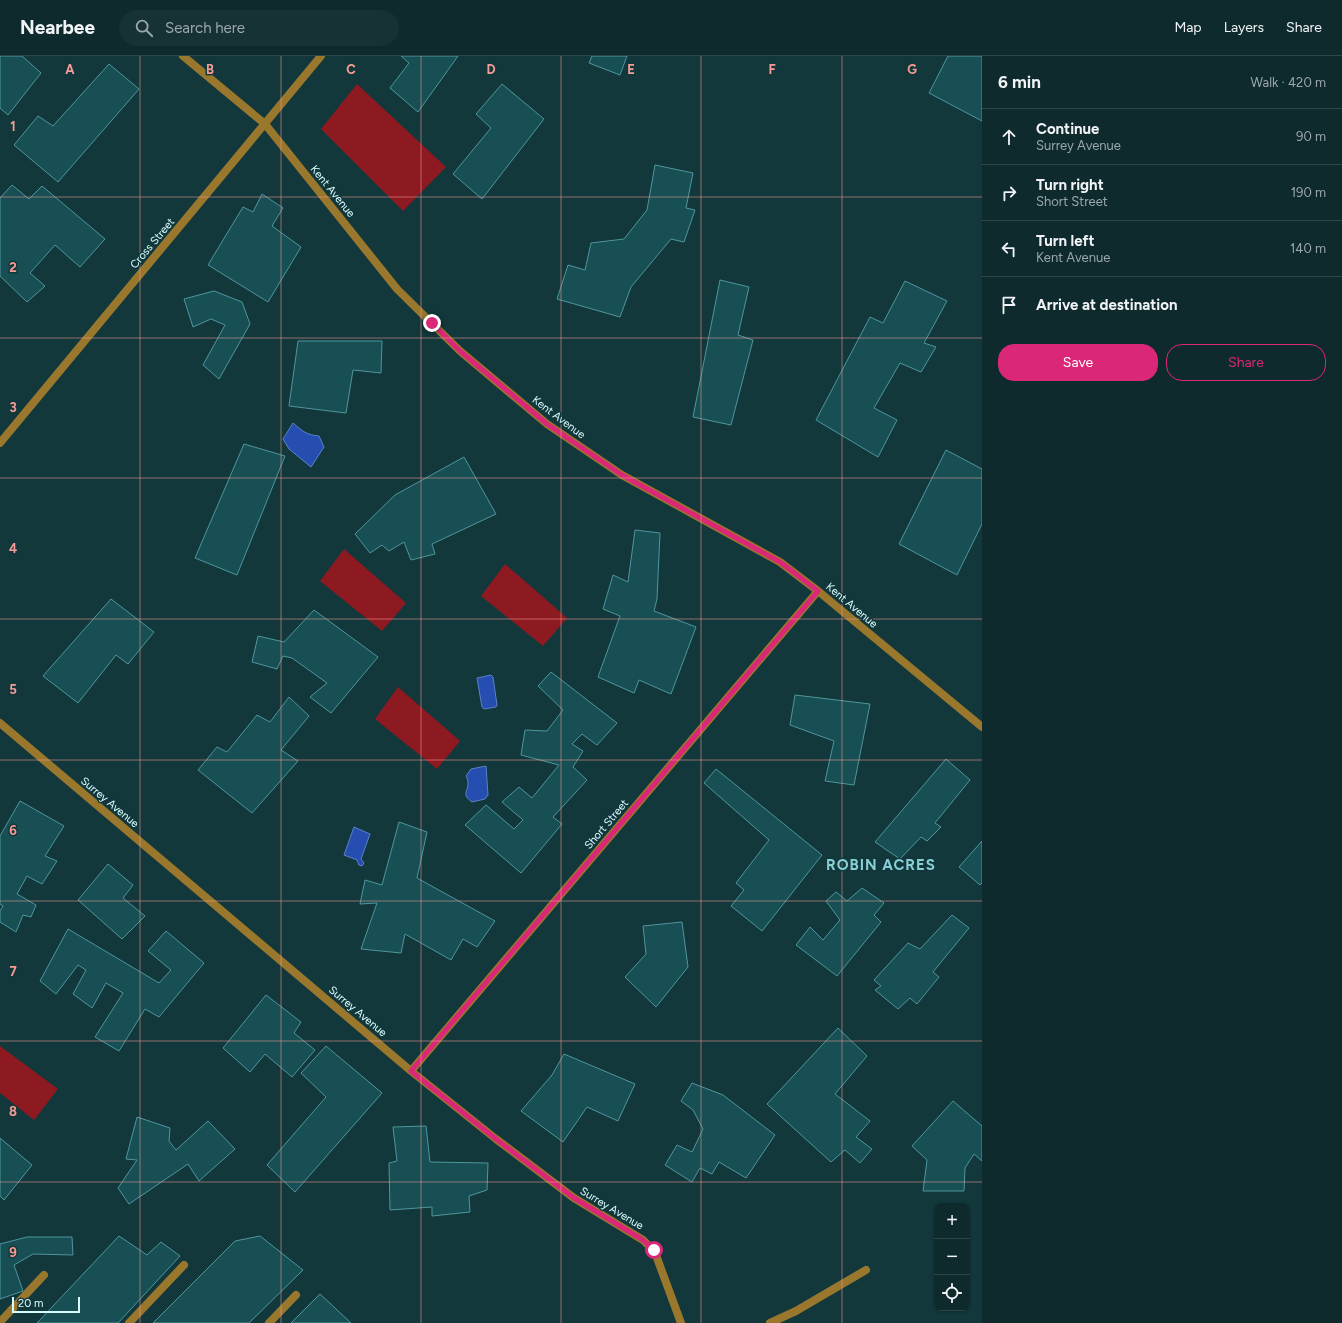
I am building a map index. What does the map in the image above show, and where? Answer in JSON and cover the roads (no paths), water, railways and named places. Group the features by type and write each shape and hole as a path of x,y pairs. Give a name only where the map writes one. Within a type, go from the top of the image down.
{"street":[{"name":"Kent Avenue","path":"183,56 265,124 397,289 460,351 547,424 622,475 780,562 818,591 982,727"},
{"name":"Cross Street","path":"0,443 321,56"},
{"name":"Short Street","path":"411,1071 818,591"},
{"name":"Surrey Avenue","path":"0,723 411,1071 496,1139 574,1198 649,1245 657,1258 682,1323"},
{"path":"129,1323 184,1265"},
{"path":"770,1323 796,1311 866,1270"},
{"path":"0,1322 44,1275"},
{"path":"269,1323 296,1294"}],"water":[{"path":"293,423 311,435 319,436 324,447 311,467 289,449 283,439"},
{"path":"491,675 493,677 497,705 496,707 484,709 482,707 477,678"},
{"path":"486,766 488,795 485,799 472,802 466,795 468,780 466,776 471,769"},
{"path":"354,827 370,834 361,859 364,863 362,866 359,865 357,860 344,855"}],"district":[{"name":"ROBIN ACRES","path":"881,865"}]}
